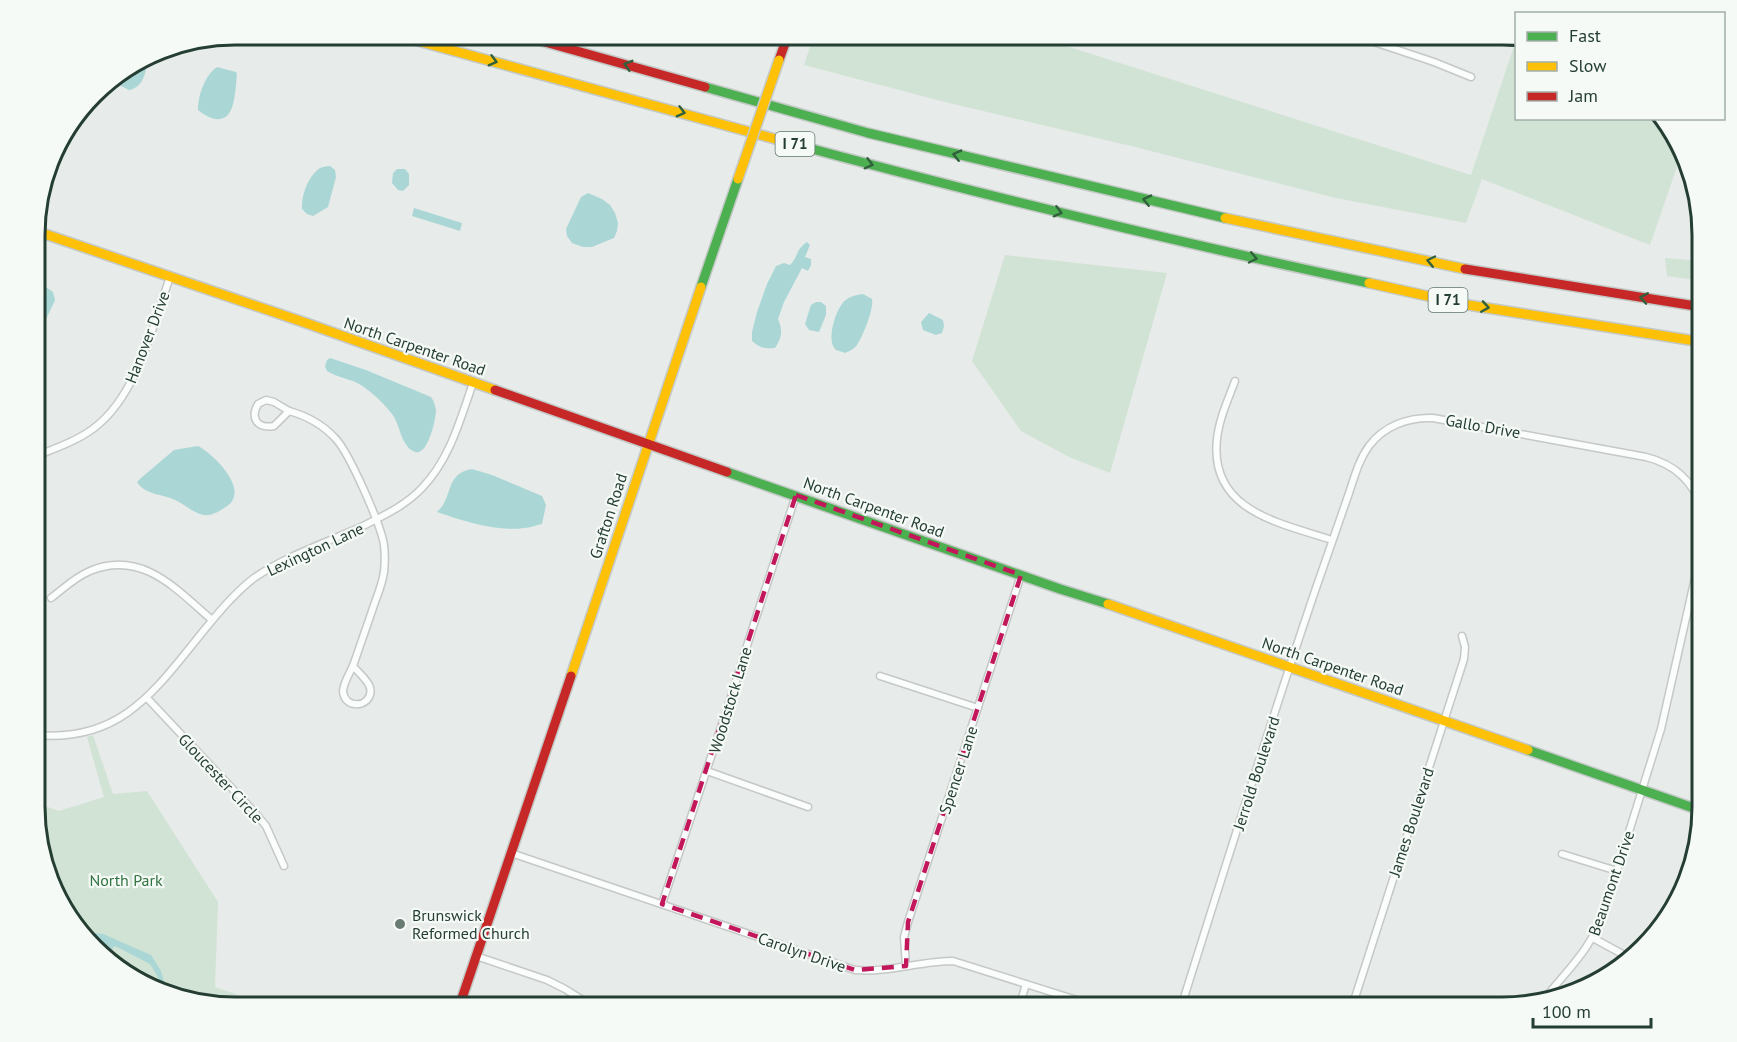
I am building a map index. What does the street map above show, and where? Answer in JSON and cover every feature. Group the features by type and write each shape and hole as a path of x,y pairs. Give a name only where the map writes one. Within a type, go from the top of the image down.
{"main road":[{"name":"I 71","path":"436,45 867,164 1196,246 1468,304 1692,340"},
{"name":"I 71","path":"559,45 868,133 1204,213 1476,271 1692,305"},
{"name":"Grafton Road","path":"462,997 784,45"},
{"name":"North Carpenter Road","path":"45,234 1692,808"}],"street":[{"path":"1385,45 1471,77"},
{"name":"Hanover Drive","path":"45,453 67,444 95,427 117,405 135,376 170,277"},
{"path":"1235,381 1217,438 1218,462 1226,484 1240,503 1262,517 1332,540"},
{"name":"Lexington Lane","path":"45,736 88,732 104,727 134,710 147,698 239,590 286,559 376,520 420,491 444,459 453,442 473,383"},
{"path":"289,411 278,424 269,427 260,426 255,417 258,404 266,400 325,427 347,453 376,520 384,545 382,583 343,690 347,701 355,704 363,703 371,693 371,686 353,666"},
{"name":"Gallo Drive","path":"1332,540 1360,462 1370,445 1392,426 1417,418 1442,418 1646,457 1673,468 1692,486"},
{"name":"Woodstock Lane","path":"662,904 796,495"},
{"name":"Jerrold Boulevard","path":"1184,997 1332,540"},
{"path":"51,598 90,571 110,566 129,566 160,576 212,620"},
{"name":"Spencer Lane","path":"906,966 904,937 908,922 1021,575"},
{"name":"Beaumont Drive","path":"1551,991 1574,965 1601,922 1661,729 1692,591"},
{"name":"James Boulevard","path":"1355,997 1464,659 1465,647 1462,636"},
{"path":"880,676 978,708"},
{"name":"Gloucester Circle","path":"147,698 266,826 284,866"},
{"path":"707,771 808,807"},
{"name":"Carolyn Drive","path":"511,853 855,970 878,971 931,962 953,961 1067,997"},
{"path":"1563,854 1617,871"},
{"path":"1593,938 1622,954"},
{"path":"476,956 547,980 578,997"},
{"path":"1022,997 1026,984"}],"highlighted area":[{"path":"796,495 1021,575 908,922 906,966 855,970 662,904"}],"green space":[{"path":"811,45 1063,45 1471,175 1515,46 1515,120 1652,120 1678,164 1650,245 1482,179 1466,223 1336,198 804,65"},
{"path":"1005,255 1167,273 1110,473 1069,457 1021,431 972,361"},
{"path":"1665,258 1692,260 1692,280 1667,276"},
{"name":"North Park","path":"93,735 113,794 147,791 218,902 215,987 244,997 186,991 163,983 119,958 84,923 77,912 55,868 49,844 45,806 59,811 104,797 87,737"}],"water":[{"path":"217,67 236,72 237,75 231,110 223,119 211,118 198,110 203,86"},
{"path":"146,68 138,86 129,90 119,85"},
{"path":"330,166 335,170 336,177 328,207 313,216 307,214 302,209 302,204 309,181 320,168"},
{"path":"397,169 405,169 409,174 409,185 403,191 398,190 392,183 393,173"},
{"path":"588,193 610,205 618,223 614,238 592,247 583,247 572,243 567,236 566,229 581,197"},
{"path":"414,208 462,223 460,231 412,216"},
{"path":"807,242 810,245 805,257 811,259 811,265 808,271 802,268 784,302 778,319 781,327 779,341 775,348 760,347 752,341 752,332 767,284 776,266 784,263 790,265"},
{"path":"45,286 53,292 55,300 45,322"},
{"path":"863,294 872,299 872,303 870,316 862,335 855,348 850,351 845,353 836,350 833,346 832,334 839,308 849,298"},
{"path":"821,302 826,306 826,315 819,332 809,330 805,324 811,305"},
{"path":"929,313 943,320 942,333 936,335 923,330 921,322"},
{"path":"330,358 431,397 436,415 427,443 420,452 410,449 392,414 379,399 353,381 327,371 325,366"},
{"path":"198,446 218,462 234,486 235,494 232,501 221,510 211,515 200,514 175,500 145,489 137,482 174,450"},
{"path":"472,469 542,496 546,505 542,524 513,529 491,527 437,512 446,500 457,476"},
{"path":"92,931 151,955 161,971 164,984 160,981 150,964 115,946 111,950"}],"traffic: fast":[{"path":"705,87 868,133 1225,218"},
{"path":"779,140 1073,216 1369,283"},
{"path":"701,287 738,179"},
{"path":"727,472 1108,604"},
{"path":"1528,750 1692,807"}],"traffic: slow":[{"path":"432,45 779,140"},
{"path":"738,179 779,60"},
{"path":"1225,218 1465,269"},
{"path":"45,234 495,390"},
{"path":"1369,283 1468,305 1692,340"},
{"path":"571,676 701,287"},
{"path":"1108,604 1528,750"}],"traffic: jam":[{"path":"556,45 705,87"},
{"path":"779,60 784,45"},
{"path":"1465,269 1692,305"},
{"path":"495,390 727,472"},
{"path":"462,997 571,676"}],"place":[{"name":"Brunswick Reformed Church","path":"400,924"}]}
